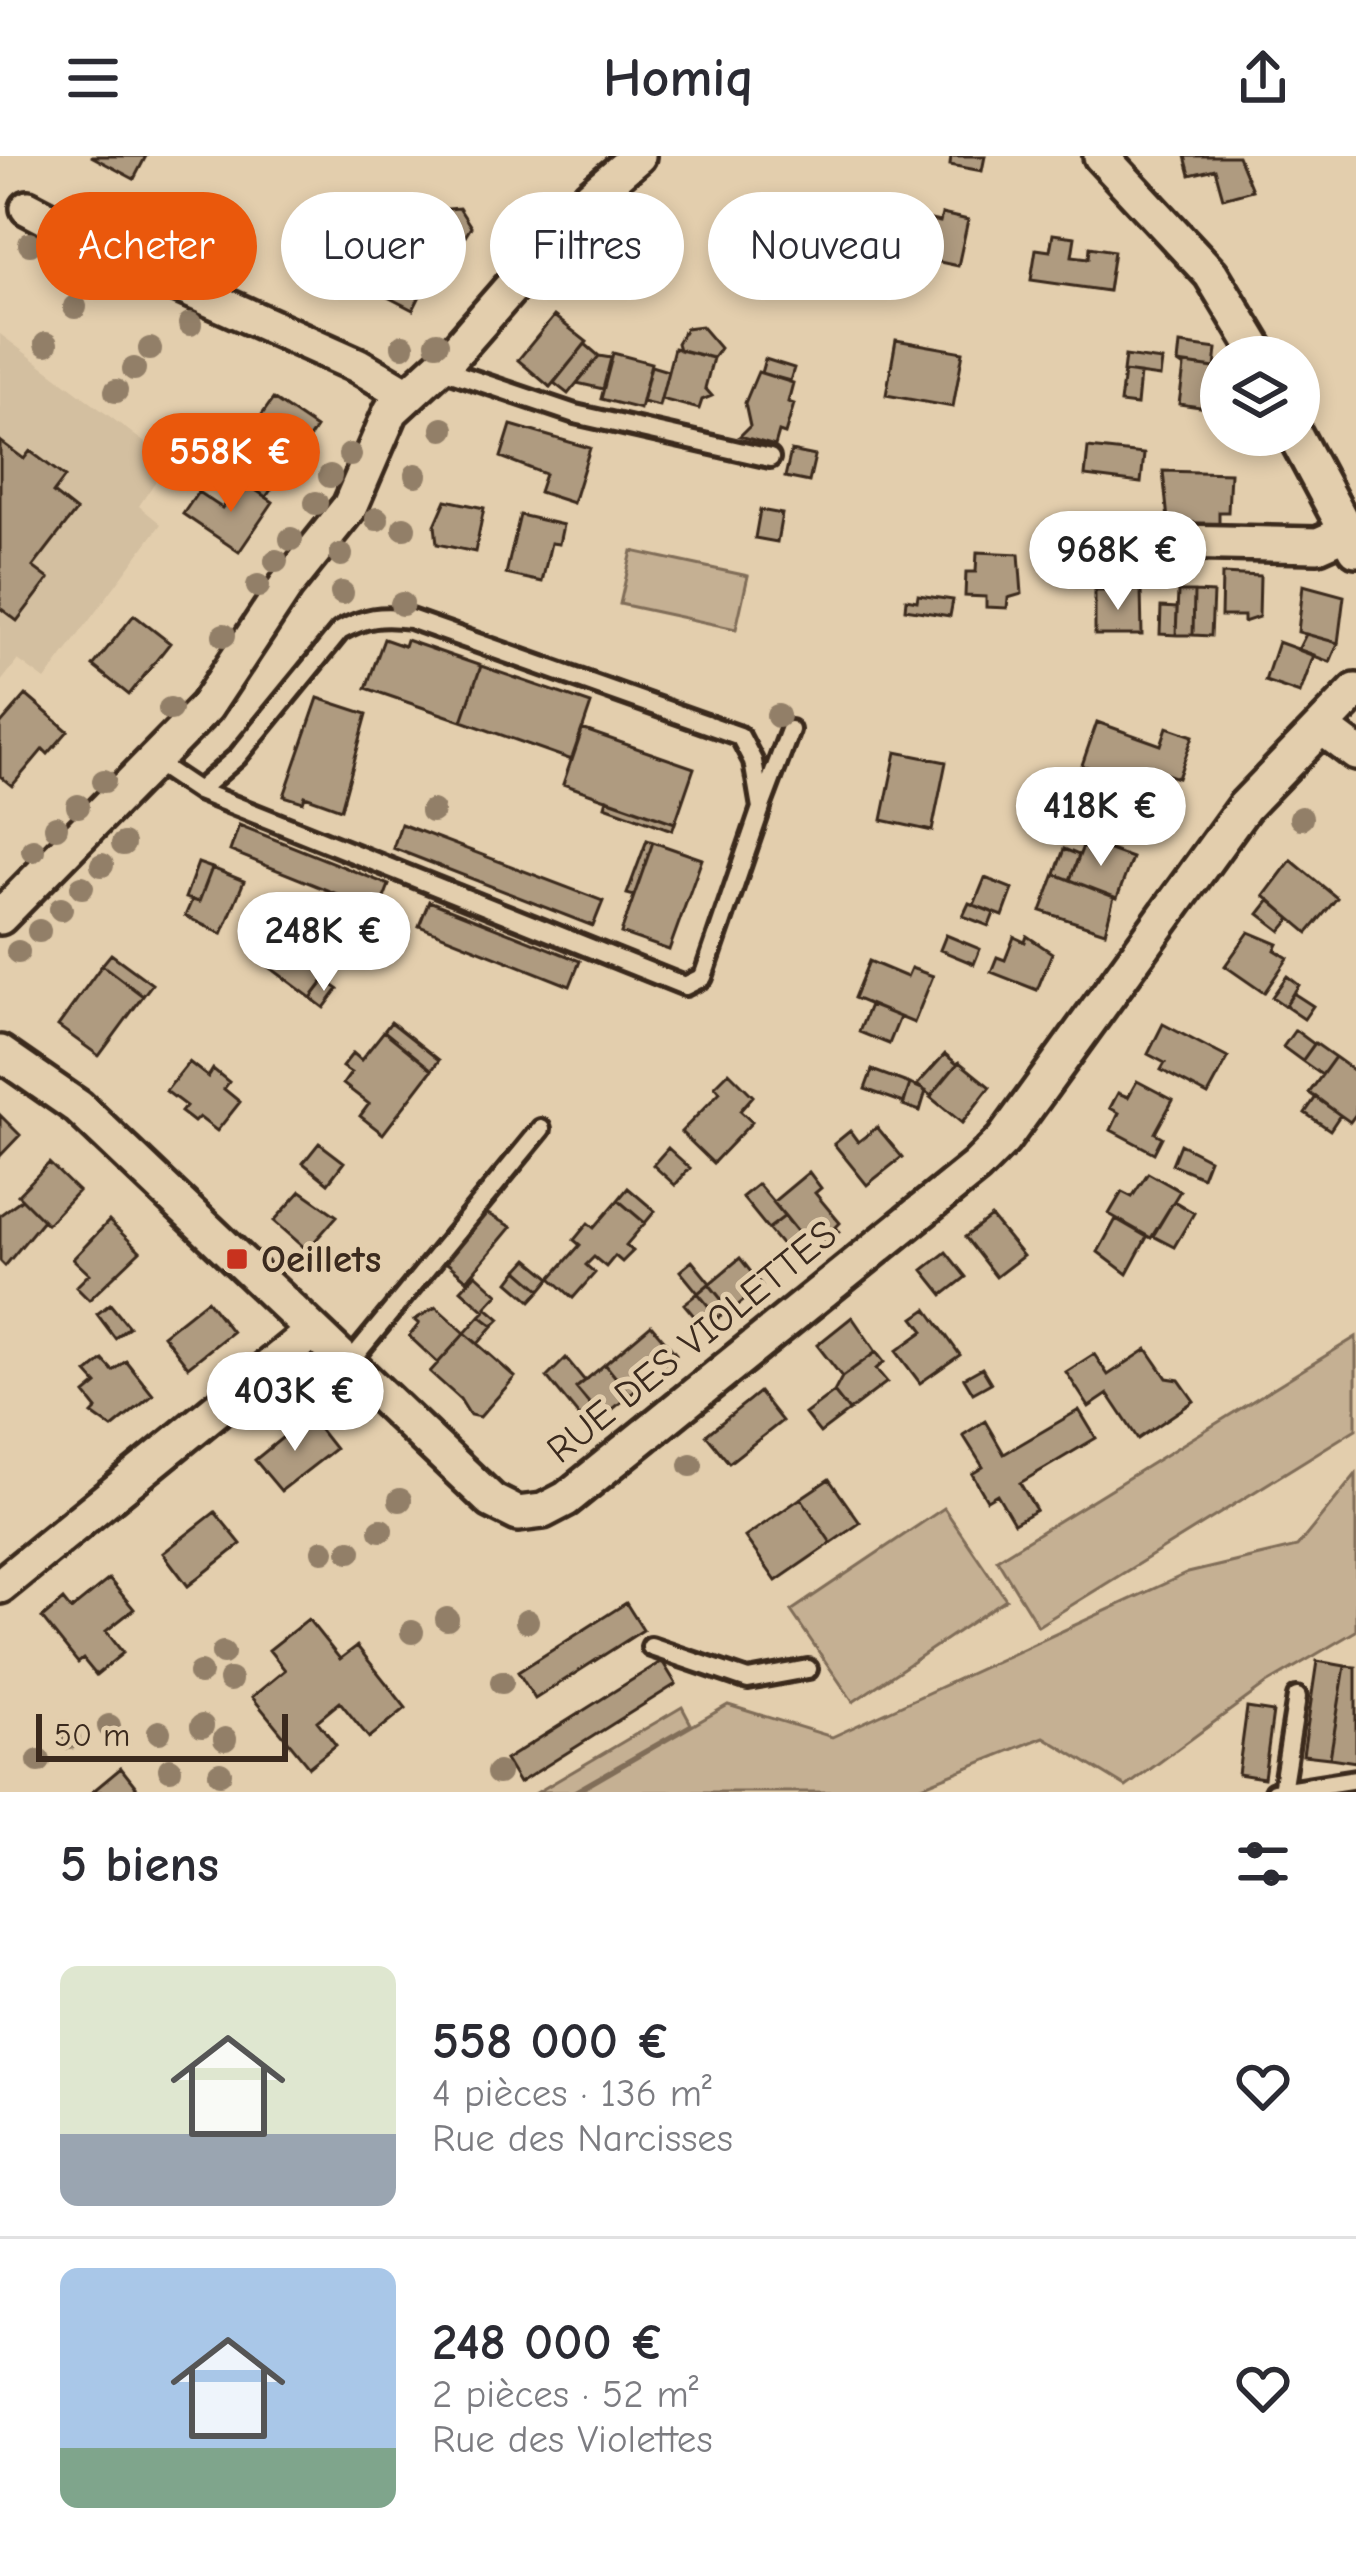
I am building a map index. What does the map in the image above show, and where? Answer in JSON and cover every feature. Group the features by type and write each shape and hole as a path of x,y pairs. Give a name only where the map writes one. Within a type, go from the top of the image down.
{"street":[{"path":"0,916 156,763 206,706 286,586 350,506 391,411 438,368 590,197 638,156"},
{"path":"1101,156 1211,274 1248,336"},
{"path":"28,208 163,279 357,365 406,394"},
{"path":"1078,540 1318,545 1350,541 1306,456"},
{"name":"RUE DES VIOLETTES","path":"0,1053 78,1107 492,1501 518,1514 543,1511 566,1498 1003,1140 1244,807 1356,691"},
{"path":"1324,729 1356,753"},
{"path":"0,1586 313,1331"}],"lane":[{"path":"438,368 575,414 770,458"},
{"path":"198,791 237,757 340,631 362,618 386,616 410,619 740,736 753,761 761,808"},
{"path":"156,763 198,791 686,986 703,977 790,730"},
{"path":"348,1364 541,1129"},
{"path":"651,1647 748,1680 808,1669"},
{"path":"1282,1791 1297,1697"},
{"path":"1272,1792 1356,1779"}],"shaded area":[{"path":"0,334 169,461 139,506 161,524 45,680 18,660 0,683"},
{"path":"632,551 748,576 736,629 620,604"},
{"path":"1356,1337 1356,1429 1038,1626 997,1559"},
{"path":"1356,1474 1356,1631 1266,1684 1126,1787 1044,1737 907,1792 578,1792 728,1705 832,1737 1188,1573 1297,1547"},
{"path":"944,1508 1006,1599 853,1702 791,1611"},
{"path":"682,1707 691,1724 572,1792 538,1792"}],"building":[{"path":"91,156 146,156 134,179"},
{"path":"951,156 985,156 982,171 950,165"},
{"path":"1185,156 1238,156 1252,190 1223,198 1215,169 1190,175"},
{"path":"944,214 968,220 958,266 944,263"},
{"path":"1053,234 1075,237 1072,256 1089,258 1090,247 1114,251 1108,291 1031,280 1036,249 1050,251"},
{"path":"394,300 418,300 413,310"},
{"path":"554,316 587,342 550,387 518,360"},
{"path":"701,326 720,348 713,358 679,350 677,343 686,328"},
{"path":"896,340 963,352 953,407 886,395"},
{"path":"585,344 599,356 568,394 554,383"},
{"path":"1180,344 1200,347 1200,366 1178,363"},
{"path":"674,348 713,358 705,388 712,396 702,400 699,409 661,399"},
{"path":"613,353 651,363 640,409 601,399"},
{"path":"599,356 611,358 603,389 577,383"},
{"path":"1125,356 1162,361 1160,377 1123,372"},
{"path":"765,359 794,368 790,381 761,373"},
{"path":"1178,363 1200,366 1200,407 1179,404 1184,367"},
{"path":"651,366 668,371 659,406 642,402"},
{"path":"758,372 793,383 788,402 794,404 785,434 779,432 775,446 740,436 750,426 745,403"},
{"path":"1124,372 1140,374 1137,405 1120,403"},
{"path":"273,399 316,428 293,463 249,433"},
{"path":"511,425 590,448 573,503 539,492 545,474 501,457"},
{"path":"0,441 24,459 30,451 65,477 53,493 76,511 33,567 49,579 17,621 0,608"},
{"path":"1088,448 1144,454 1141,483 1085,476"},
{"path":"791,451 815,456 809,482 785,477"},
{"path":"252,464 277,481 266,497 241,480"},
{"path":"1163,471 1230,473 1228,512 1219,512 1219,531 1169,530"},
{"path":"241,480 273,502 239,552 183,514 198,492 222,508"},
{"path":"446,500 484,508 475,552 437,544 435,525"},
{"path":"760,510 782,514 777,542 755,538"},
{"path":"520,515 563,525 559,544 551,543 542,582 506,574"},
{"path":"977,552 1019,554 1022,594 1008,598 1007,608 986,607 986,597 965,596 966,572 976,572"},
{"path":"1222,574 1260,576 1259,617 1244,622 1244,616 1221,616"},
{"path":"1303,585 1344,596 1338,643 1298,632"},
{"path":"1141,590 1142,635 1095,635 1095,591"},
{"path":"1178,592 1194,592 1193,635 1176,635"},
{"path":"1194,592 1213,593 1211,636 1193,635"},
{"path":"918,595 953,600 950,616 905,609 906,599 917,601"},
{"path":"1161,607 1177,608 1176,635 1160,634"},
{"path":"134,615 170,643 129,695 93,666"},
{"path":"1306,634 1338,643 1330,662 1298,650"},
{"path":"384,639 404,646 406,640 481,666 462,721 366,688"},
{"path":"1278,642 1314,655 1300,693 1265,681"},
{"path":"481,666 591,704 572,760 462,721"},
{"path":"26,695 68,731 48,754 43,749 12,786 0,776 0,725"},
{"path":"318,698 367,714 341,809 305,796 303,802 284,796"},
{"path":"1097,722 1161,745 1167,727 1193,736 1178,778 1166,774 1160,793 1082,765"},
{"path":"582,729 694,768 675,823 563,784"},
{"path":"896,752 946,762 932,831 882,820"},
{"path":"607,799 675,823 672,830 605,806"},
{"path":"401,824 603,901 593,926 393,848"},
{"path":"239,825 389,885 379,911 230,851"},
{"path":"647,840 653,842 634,896 627,894"},
{"path":"1085,841 1132,858 1117,898 1070,880"},
{"path":"653,842 702,859 669,950 621,933"},
{"path":"1064,849 1079,855 1070,880 1055,874"},
{"path":"1291,860 1337,898 1308,933 1264,896"},
{"path":"198,863 212,868 199,902 185,898"},
{"path":"212,868 244,881 222,934 185,916 192,900 199,902"},
{"path":"1055,874 1114,897 1105,932 1041,911"},
{"path":"985,878 1013,889 1003,916 974,905"},
{"path":"1270,900 1291,919 1281,931 1259,914"},
{"path":"429,901 580,961 570,986 419,926"},
{"path":"969,903 994,913 989,926 963,916"},
{"path":"287,924 338,962 311,998 260,960"},
{"path":"1249,932 1278,944 1275,950 1288,958 1264,993 1225,966"},
{"path":"946,935 980,949 974,964 940,950"},
{"path":"1027,936 1052,953 1037,990 991,972 997,957 1005,960 1014,937 1025,942"},
{"path":"111,954 152,984 143,996 102,965"},
{"path":"869,961 907,977 911,968 933,976 914,1023 854,998"},
{"path":"102,965 143,996 99,1056 58,1026"},
{"path":"1287,976 1299,985 1285,1006 1272,997"},
{"path":"325,980 338,989 324,1008 311,998"},
{"path":"1293,993 1313,1006 1304,1019 1285,1006"},
{"path":"870,1005 900,1017 889,1044 859,1032"},
{"path":"391,1022 439,1060 432,1070 384,1031"},
{"path":"1163,1024 1228,1058 1208,1095 1161,1070 1165,1063 1148,1054"},
{"path":"1295,1030 1314,1044 1302,1061 1283,1047"},
{"path":"384,1031 432,1070 383,1134 360,1116 369,1104 343,1084 351,1073 342,1067 353,1053 361,1060"},
{"path":"1315,1043 1335,1057 1322,1075 1302,1061"},
{"path":"945,1054 957,1064 931,1096 917,1085"},
{"path":"1335,1057 1356,1072 1356,1114 1350,1122 1309,1093"},
{"path":"189,1062 208,1077 213,1069 229,1082 224,1089 240,1102 217,1131 199,1117 194,1122 181,1112 186,1106 166,1091"},
{"path":"959,1062 990,1087 962,1123 930,1097"},
{"path":"872,1070 910,1084 904,1103 865,1089"},
{"path":"729,1072 753,1096 740,1111 752,1122 713,1163 681,1132 720,1092 715,1086"},
{"path":"1137,1081 1173,1100 1155,1133 1162,1137 1154,1153 1111,1130 1119,1113 1110,1108 1118,1093 1128,1097"},
{"path":"910,1084 926,1091 920,1111 903,1105"},
{"path":"1316,1097 1340,1115 1330,1130 1305,1113"},
{"path":"0,1115 20,1135 0,1156"},
{"path":"877,1127 902,1157 867,1185 834,1144 850,1131 858,1142"},
{"path":"319,1143 344,1162 328,1183 303,1163"},
{"path":"1180,1144 1209,1159 1202,1177 1172,1164"},
{"path":"668,1148 690,1168 675,1185 653,1165"},
{"path":"49,1163 78,1191 47,1224 18,1195"},
{"path":"809,1172 821,1188 815,1193 840,1223 839,1232 810,1247 773,1202"},
{"path":"1148,1173 1180,1191 1151,1238 1109,1214 1122,1192 1132,1197"},
{"path":"758,1184 785,1216 768,1229 742,1197"},
{"path":"628,1188 655,1211 645,1223 618,1200"},
{"path":"301,1191 337,1216 307,1250 274,1221"},
{"path":"22,1199 43,1220 5,1266 0,1261 0,1215"},
{"path":"618,1200 645,1223 626,1245 633,1251 622,1262 615,1256 606,1267 594,1257 586,1265 595,1273 573,1298 551,1278 580,1245 574,1240 588,1223 594,1228"},
{"path":"1174,1201 1194,1213 1174,1247 1153,1236"},
{"path":"479,1209 511,1227 467,1280 440,1257"},
{"path":"785,1216 805,1241 789,1254 768,1229"},
{"path":"991,1217 1023,1256 996,1277 965,1237"},
{"path":"1116,1219 1147,1237 1127,1274 1098,1252"},
{"path":"109,1221 140,1251 89,1300 76,1287 89,1274 73,1259"},
{"path":"946,1252 966,1277 943,1295 923,1270"},
{"path":"740,1258 762,1286 731,1311 709,1284"},
{"path":"528,1259 551,1278 541,1290 518,1270"},
{"path":"692,1261 710,1283 698,1293 680,1271"},
{"path":"518,1270 541,1290 531,1301 509,1282"},
{"path":"476,1274 498,1294 486,1307 500,1319 493,1326 480,1316 485,1311 461,1290"},
{"path":"709,1284 729,1309 718,1318 698,1293"},
{"path":"698,1293 718,1318 705,1329 684,1304"},
{"path":"207,1300 232,1332 188,1367 163,1335"},
{"path":"110,1304 129,1327 115,1338 97,1314"},
{"path":"436,1307 465,1333 438,1363 409,1336 419,1324 414,1320"},
{"path":"927,1309 960,1355 920,1383 896,1351 924,1331 914,1318"},
{"path":"480,1316 493,1326 478,1344 465,1333"},
{"path":"852,1317 876,1352 842,1377 817,1345"},
{"path":"651,1325 676,1354 630,1395 605,1364"},
{"path":"465,1333 515,1377 480,1417 470,1415 430,1372"},
{"path":"1147,1349 1167,1378 1179,1380 1194,1401 1138,1439 1108,1394 1089,1407 1066,1372 1094,1354 1108,1375"},
{"path":"876,1352 884,1362 876,1369 887,1382 849,1411 834,1392 842,1377"},
{"path":"566,1358 585,1381 576,1388 594,1410 582,1420 547,1377"},
{"path":"103,1360 113,1371 126,1361 153,1395 112,1428 92,1414 97,1409 85,1394 97,1384 87,1373"},
{"path":"605,1364 630,1395 602,1418 576,1388"},
{"path":"982,1368 991,1383 973,1393 964,1378"},
{"path":"759,1392 782,1421 729,1463 706,1435"},
{"path":"834,1392 849,1411 820,1433 805,1414"},
{"path":"1079,1410 1096,1438 1020,1483 1036,1510 1014,1523 997,1494 987,1500 972,1474 983,1467 963,1435 985,1421 1004,1454"},
{"path":"309,1416 335,1449 281,1491 255,1460"},
{"path":"829,1479 860,1523 831,1543 801,1498"},
{"path":"801,1498 831,1543 776,1581 745,1537"},
{"path":"215,1512 241,1544 188,1586 163,1553"},
{"path":"109,1579 134,1609 106,1631 123,1653 96,1675 83,1659 78,1663 42,1618 63,1600 71,1610"},
{"path":"626,1603 643,1630 535,1699 518,1672"},
{"path":"308,1619 340,1659 357,1646 406,1708 369,1738 340,1702 317,1721 336,1745 309,1767 252,1697 285,1670 269,1650"},
{"path":"662,1661 676,1684 519,1783 505,1760"},
{"path":"1317,1661 1345,1666 1330,1758 1303,1755"},
{"path":"1345,1666 1356,1667 1356,1762 1330,1758"},
{"path":"1247,1708 1273,1712 1264,1778 1238,1774"},
{"path":"121,1768 140,1792 92,1792"}],"place":[{"name":"Oeillets","path":"237,1259"}]}
